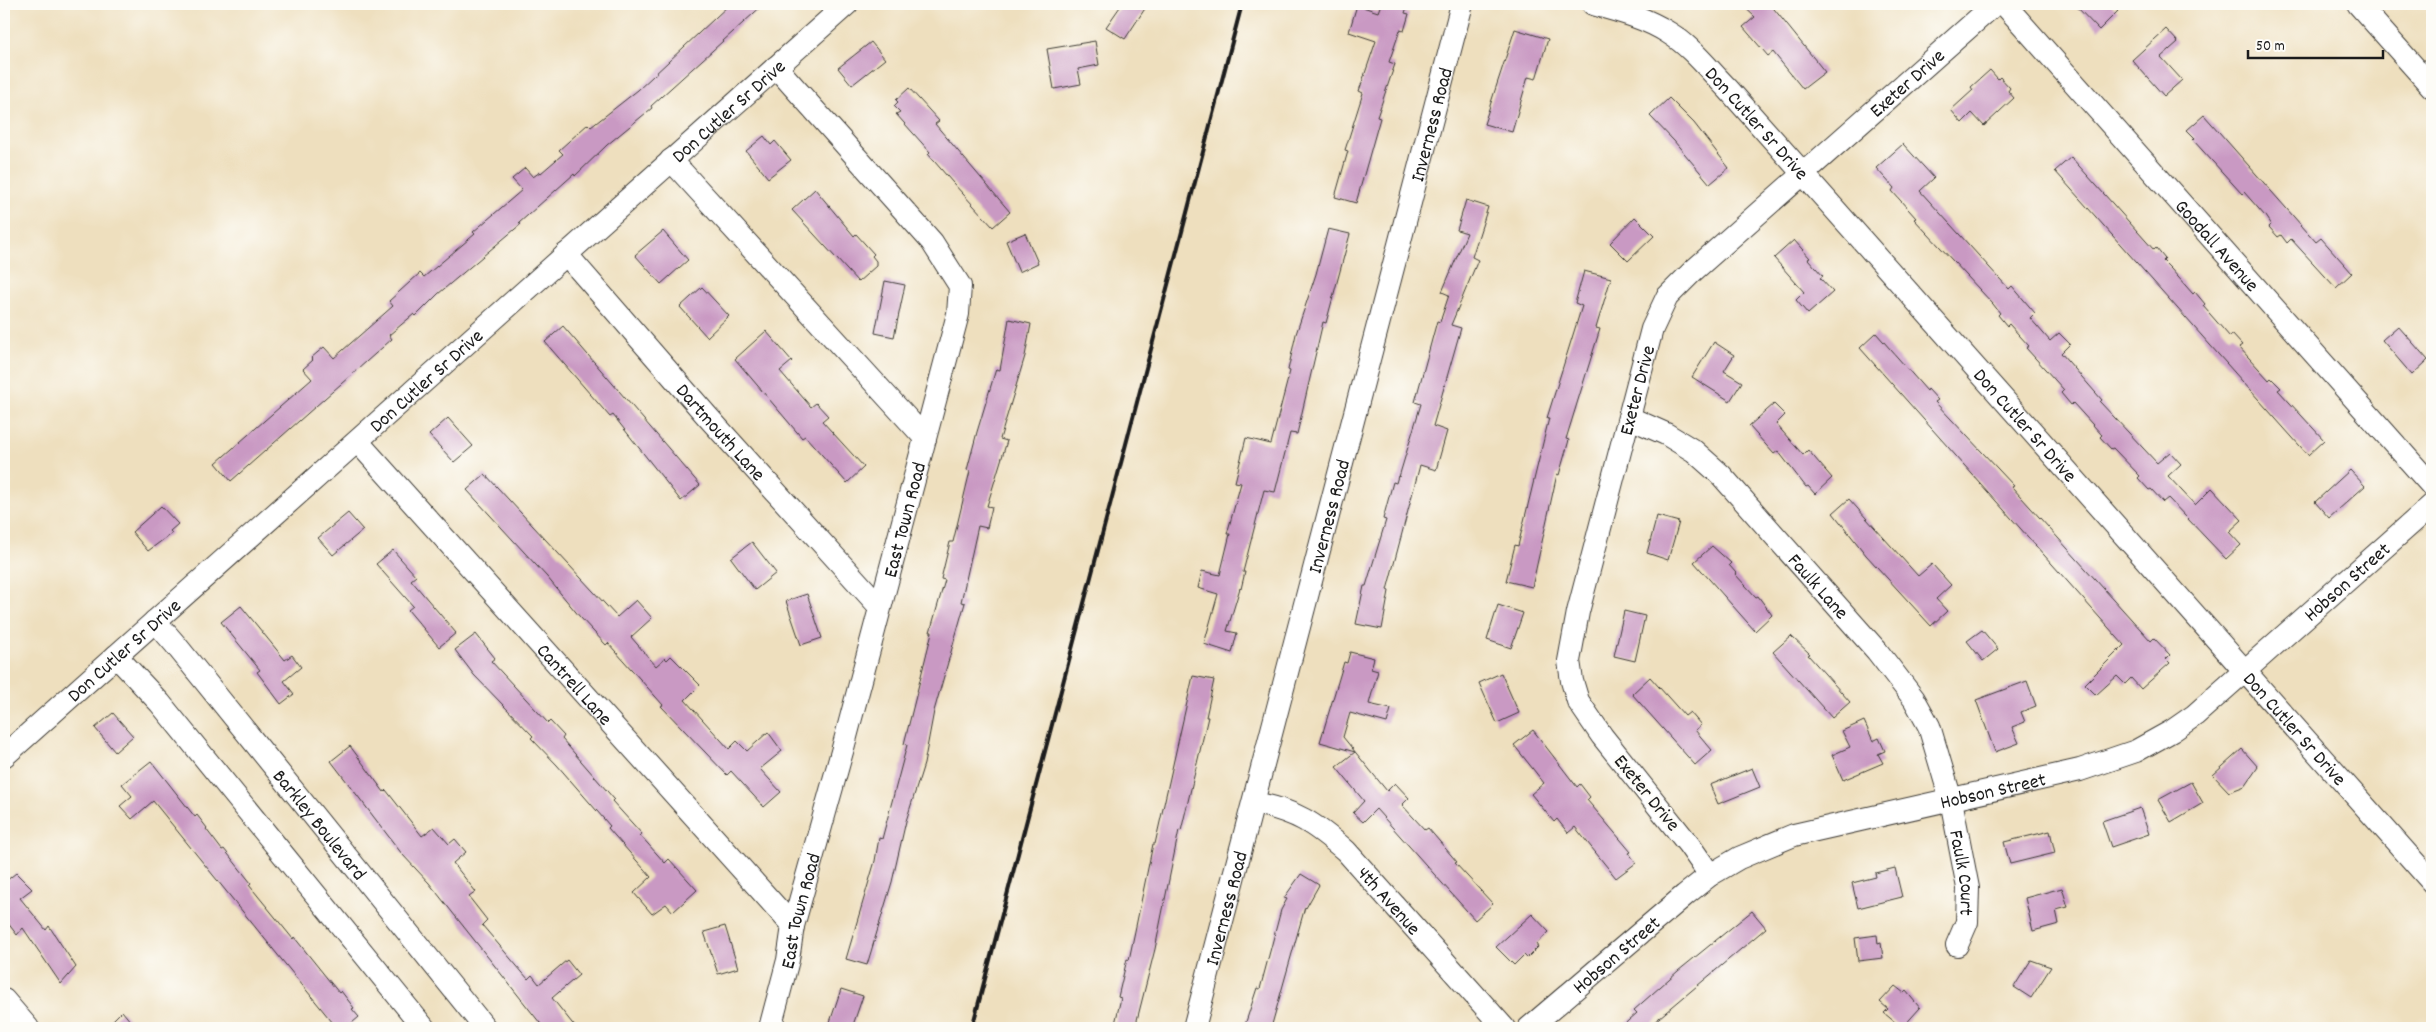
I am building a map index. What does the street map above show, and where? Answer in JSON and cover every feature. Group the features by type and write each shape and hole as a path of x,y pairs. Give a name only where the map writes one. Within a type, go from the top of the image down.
{"street":[{"name":"Don Cutler Sr Drive","path":"4,756 847,4"},
{"name":"Inverness Road","path":"1194,1028 1462,4"},
{"name":"Don Cutler Sr Drive","path":"1593,4 1629,14 1670,33 1694,53 2432,882"},
{"name":"Exeter Drive","path":"1710,876 1656,802 1602,736 1578,701 1569,661 1578,612 1652,329 1667,298 1693,271 1995,4"},
{"name":"Goodall Avenue","path":"2004,4 2432,486"},
{"path":"2364,6 2432,87"},
{"name":"East Town Road","path":"770,1028 788,960 793,926 843,748 879,606 958,314 960,286 932,242 776,67"},
{"path":"671,160 925,438"},
{"name":"Dartmouth Lane","path":"566,254 707,416 879,606"},
{"name":"Faulk Lane","path":"1630,418 1666,434 1694,451 1722,475 1877,652 1914,699 1929,726 1951,800"},
{"name":"Cantrell Lane","path":"358,442 793,926"},
{"name":"Hobson Street","path":"1529,1028 1710,876 1739,858 1794,835 2080,770 2136,751 2172,732 2432,506"},
{"name":"Barkley Boulevard","path":"155,621 485,1028"},
{"path":"116,656 160,702 424,1028"},
{"name":"Faulk Court","path":"1951,800 1968,888 1967,922 1956,945"},
{"name":"4th Avenue","path":"1254,803 1297,815 1323,831 1340,846 1504,1028"},
{"path":"4,1000 28,1028"}],"building":[{"path":"730,4 764,4 651,106 652,108 519,223 521,224 438,294 416,316 414,314 389,335 392,339 231,481 216,463 312,379 303,369 313,360 311,358 324,347 334,358 393,306 389,301 420,273 424,277 475,234 473,232 522,190 512,179 525,168 533,177 541,173 563,154 559,150 588,124 591,127 638,90"},
{"path":"1122,4 1148,4 1125,39 1106,27"},
{"path":"1381,4 1408,4 1405,13 1409,14 1404,31 1400,30 1389,62 1395,64 1377,117 1380,118 1356,203 1335,197 1348,151 1345,150 1363,93 1359,91 1376,41 1349,32 1357,5 1378,12"},
{"path":"1741,4 1770,4 1825,72 1803,89 1773,52 1768,56 1743,27 1755,17"},
{"path":"2074,4 2110,4 2118,11 2099,30"},
{"path":"1515,29 1548,39 1536,79 1528,77 1512,132 1484,124"},
{"path":"2166,29 2178,42 2161,57 2182,80 2164,96 2132,60"},
{"path":"1095,41 1099,65 1078,69 1081,84 1054,89 1047,49"},
{"path":"871,42 885,59 852,85 838,68"},
{"path":"1990,70 2010,88 2008,91 2014,98 1984,126 1972,113 1962,123 1951,110 1973,90 1971,87"},
{"path":"909,88 939,121 935,124 1010,212 993,227 928,154 930,152 896,114 900,112 894,106 898,102 896,100"},
{"path":"1669,98 1694,123 1729,168 1710,184 1650,116"},
{"path":"2204,115 2316,242 2321,238 2352,273 2336,288 2291,239 2287,243 2281,235 2278,237 2269,227 2271,225 2265,216 2244,192 2242,194 2193,140 2195,138 2187,130"},
{"path":"764,136 771,145 775,141 791,160 768,178 746,151"},
{"path":"1903,144 1934,178 1920,191 2009,289 2012,286 2035,313 2030,318 2050,341 2059,333 2070,344 2061,353 2102,400 2100,402 2157,463 2170,452 2181,464 2168,476 2195,505 2212,488 2242,520 2229,532 2241,545 2226,559 2168,498 2163,502 2151,489 2149,490 2138,478 2140,476 2100,437 2102,435 2073,403 2071,405 2061,393 2064,390 2026,348 2029,346 2009,324 2007,326 1998,315 2000,313 1993,304 1914,219 1916,218 1892,191 1894,188 1876,168"},
{"path":"2071,157 2154,250 2156,248 2165,259 2163,261 2193,294 2195,292 2205,304 2203,306 2230,337 2232,334 2242,345 2239,347 2269,380 2271,378 2281,388 2278,390 2324,440 2308,455 2055,171"},
{"path":"815,189 854,236 856,234 874,254 872,256 876,261 876,266 858,282 792,210"},
{"path":"1466,200 1488,207 1472,257 1478,260 1451,325 1461,328 1433,426 1447,431 1436,470 1420,465 1387,590 1389,591 1382,629 1356,624 1364,586 1366,586 1386,520 1383,519 1393,482 1396,483 1399,477 1421,404 1415,402 1437,321 1440,322 1449,295 1442,292 1467,233 1457,230"},
{"path":"1635,217 1654,236 1628,261 1610,243"},
{"path":"1328,229 1350,234 1326,323 1323,322 1297,434 1290,433 1275,492 1264,490 1243,572 1245,572 1241,589 1227,631 1237,633 1232,653 1204,644 1218,594 1198,588 1202,571 1220,575 1230,534 1227,534 1241,483 1235,482 1246,438 1271,444 1290,371 1288,370 1296,334 1316,274"},
{"path":"663,231 688,260 661,284 635,255"},
{"path":"1025,233 1038,263 1019,272 1006,241"},
{"path":"1794,240 1823,276 1820,278 1833,292 1808,314 1796,300 1804,292 1774,258"},
{"path":"1584,271 1611,278 1596,328 1600,329 1566,439 1569,440 1559,475 1557,474 1532,587 1506,581 1515,545 1518,546 1549,418 1547,418 1582,306 1575,303"},
{"path":"885,281 905,285 894,337 875,333"},
{"path":"702,287 729,316 707,337 680,307"},
{"path":"1009,319 1031,324 1025,356 1000,439 1007,441 987,506 992,507 987,528 978,526 961,602 965,603 934,711 924,764 906,821 892,882 867,965 846,959 875,861 879,838 882,839 907,745 904,744 932,632 930,632 945,580 941,579 950,542 953,542 970,471 967,470 996,369 1000,370"},
{"path":"563,326 700,485 681,501 613,415 610,417 545,342"},
{"path":"2398,326 2428,360 2412,375 2382,340"},
{"path":"766,331 792,361 780,371 811,407 816,403 828,416 822,421 864,467 847,483 805,436 802,438 735,359"},
{"path":"1876,333 1927,391 1928,389 1938,400 1935,402 2014,486 2012,487 2151,641 2154,638 2170,655 2166,659 2170,663 2141,689 2131,678 2125,684 2117,676 2096,695 2085,684 2124,645 1860,348"},
{"path":"1714,342 1734,355 1724,371 1742,382 1730,401 1692,377"},
{"path":"1774,404 1785,415 1776,424 1803,455 1808,450 1832,478 1815,494 1808,486 1806,487 1778,451 1774,454 1749,426"},
{"path":"448,418 473,446 454,462 429,435"},
{"path":"2350,470 2365,486 2329,518 2315,502"},
{"path":"485,474 617,617 636,600 652,618 631,637 656,666 665,658 667,660 671,656 700,685 685,700 729,749 737,741 747,751 768,732 782,751 760,769 781,792 764,807 731,771 727,775 661,706 663,705 608,643 606,645 580,617 547,577 467,490"},
{"path":"1849,499 1918,576 1932,564 1951,585 1936,599 1947,611 1931,626 1866,555 1833,513"},
{"path":"161,506 178,524 170,531 172,533 148,551 132,532"},
{"path":"348,513 363,530 333,555 318,538"},
{"path":"1657,516 1679,522 1668,560 1647,553"},
{"path":"752,542 776,573 755,590 731,558"},
{"path":"1712,546 1731,563 1729,565 1735,574 1756,597 1758,596 1772,615 1755,631 1694,562"},
{"path":"393,550 416,576 411,580 456,633 439,647 408,610 413,606 376,564"},
{"path":"807,594 822,638 801,645 786,601"},
{"path":"1498,605 1523,613 1511,648 1487,640"},
{"path":"241,606 285,660 292,655 301,667 284,681 294,694 281,704 257,672 260,670 221,622"},
{"path":"1624,611 1645,616 1635,661 1614,656"},
{"path":"1982,630 1998,649 1983,661 1967,641"},
{"path":"476,634 495,658 491,661 548,723 550,721 564,736 562,739 614,799 612,801 642,834 640,835 665,863 669,859 697,890 673,912 666,904 652,914 634,893 651,877 608,828 610,826 531,738 533,736 474,675 455,650"},
{"path":"1791,636 1810,654 1808,655 1850,702 1832,718 1773,652"},
{"path":"1350,652 1374,658 1371,669 1378,671 1369,704 1391,709 1387,723 1350,713 1343,737 1387,791 1395,783 1409,798 1402,805 1425,830 1428,828 1457,862 1455,863 1493,904 1475,920 1376,809 1363,822 1353,813 1364,801 1336,767 1355,752 1320,742 1344,662 1347,663"},
{"path":"1501,673 1519,713 1497,723 1479,683"},
{"path":"1193,676 1214,680 1206,717 1208,717 1181,831 1179,830 1155,949 1135,1028 1114,1028 1121,998 1118,997 1127,959 1129,960 1153,844 1155,844"},
{"path":"1650,677 1685,716 1690,712 1701,725 1695,730 1712,750 1695,765 1632,694"},
{"path":"2027,681 2036,706 2021,712 2025,722 2012,727 2019,743 1995,752 1976,700"},
{"path":"113,713 133,736 115,752 95,728"},
{"path":"1864,721 1873,741 1879,738 1885,751 1878,754 1883,763 1843,780 1832,755 1850,747 1842,731"},
{"path":"1533,730 1577,787 1580,784 1590,797 1587,800 1631,852 1629,853 1636,863 1616,878 1575,827 1568,833 1557,819 1554,822 1531,794 1544,783 1514,745"},
{"path":"350,746 384,792 386,790 422,836 434,827 449,844 455,839 466,852 453,863 476,892 469,897 487,920 482,925 528,979 532,975 539,984 567,960 579,975 552,998 576,1028 544,1028 429,883 402,854 331,761"},
{"path":"2242,749 2258,767 2245,786 2229,792 2213,775"},
{"path":"151,761 195,817 197,815 222,850 224,849 251,883 249,885 293,939 294,937 339,993 341,991 354,1008 352,1009 359,1017 346,1028 337,1028 153,801 132,819 120,806 132,796 122,784"},
{"path":"1752,768 1760,787 1718,804 1710,785"},
{"path":"2191,782 2203,803 2171,822 2158,800"},
{"path":"2140,808 2149,834 2111,847 2102,821"},
{"path":"2050,831 2055,853 2010,864 2004,842"},
{"path":"1895,868 1902,897 1858,908 1852,883 1876,877 1875,873"},
{"path":"16,873 32,889 20,898 46,930 49,926 76,967 61,984 23,928 17,935 4,918 4,879 6,881"},
{"path":"1301,874 1319,885 1305,907 1271,1028 1244,1028 1257,988 1260,989 1281,910 1287,899 1284,898"},
{"path":"2062,888 2068,907 2056,910 2059,924 2033,931 2025,898"},
{"path":"1752,911 1766,928 1647,1028 1620,1028 1637,1013 1634,1010 1678,971"},
{"path":"1532,914 1549,932 1536,944 1538,947 1527,958 1524,955 1514,965 1496,947"},
{"path":"725,926 738,968 718,974 704,932"},
{"path":"1877,935 1878,944 1881,943 1883,958 1858,961 1855,938"},
{"path":"2031,960 2051,967 2031,998 2014,987"},
{"path":"1895,986 1904,993 1906,991 1920,1008 1902,1028 1884,1013 1888,1009 1880,1002"},
{"path":"841,989 863,996 852,1028 828,1028"},
{"path":"122,1011 136,1028 105,1028"}],"railway":[{"path":"972,1028 1242,4"}]}
